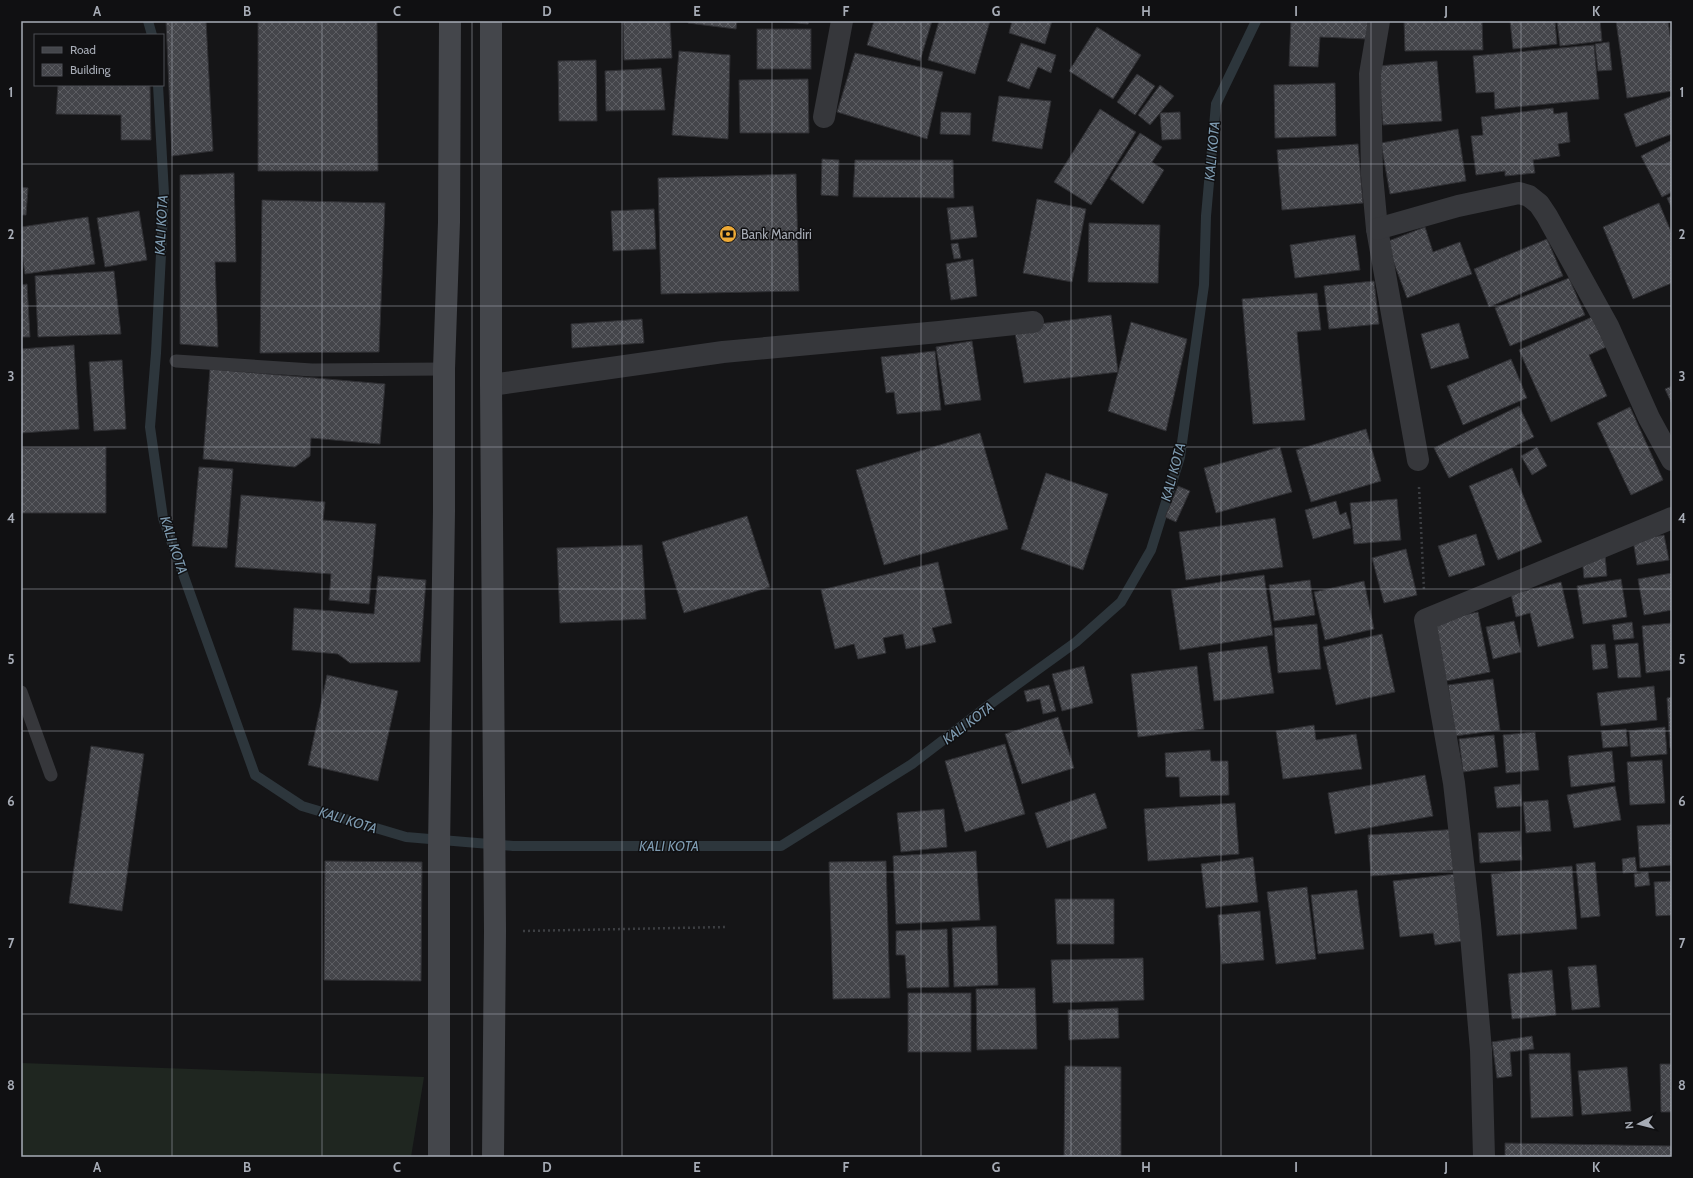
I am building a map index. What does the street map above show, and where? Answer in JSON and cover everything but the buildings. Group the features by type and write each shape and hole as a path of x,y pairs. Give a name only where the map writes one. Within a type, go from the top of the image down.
{"street":[{"path":"439,1157 439,848 444,511 444,369 449,222 450,21"},
{"path":"491,21 491,385 495,931 493,1157"},
{"path":"824,117 842,21"},
{"path":"1379,21 1370,74 1372,174 1377,228 1418,460"},
{"path":"1377,228 1458,206 1518,193 1529,196 1548,216 1608,326 1649,418 1672,460"},
{"path":"491,385 723,352 1033,322"},
{"path":"1484,1157 1480,1050 1470,924 1454,783 1425,620 1672,518"}],"lane":[{"path":"176,361 299,370 444,369"},
{"path":"21,692 51,775"}],"path":[{"path":"1418,460 1425,620"},
{"path":"495,931 727,927"}],"shaded area":[{"path":"21,1063 424,1077 411,1157 21,1157"}],"waterway":[{"name":"KALI KOTA","path":"148,21 152,34"},
{"name":"KALI KOTA","path":"158,86 164,194 156,353 150,427 163,518 255,775 302,806 406,837 513,846 781,846 912,764 989,705 1076,642 1121,602 1151,550 1180,457 1204,285 1206,216 1216,104 1256,21"}],"place":[{"name":"Bank Mandiri","path":"728,234"}]}
